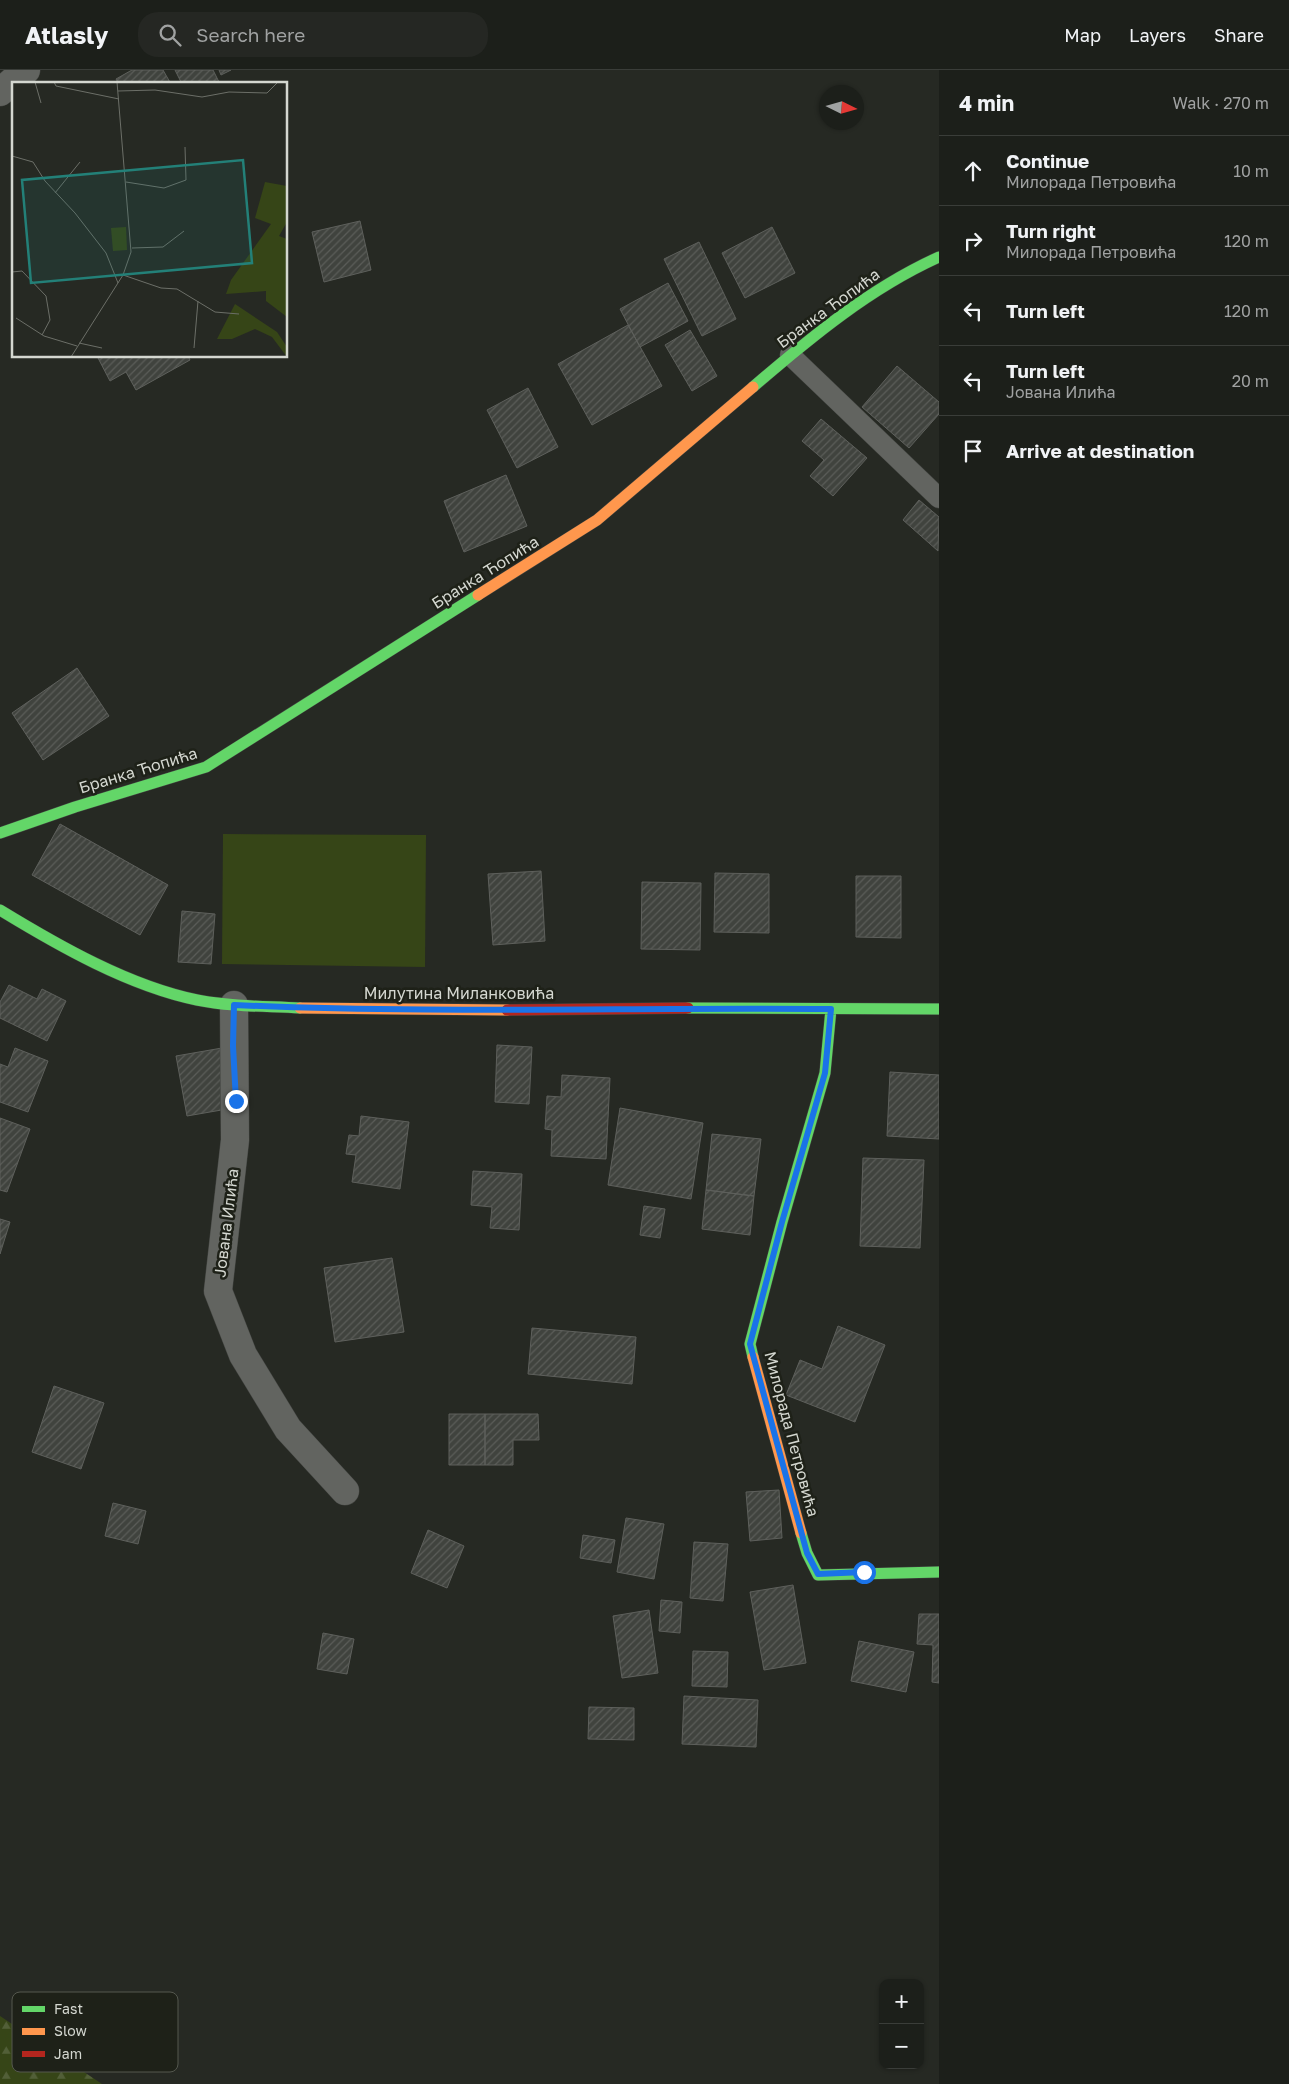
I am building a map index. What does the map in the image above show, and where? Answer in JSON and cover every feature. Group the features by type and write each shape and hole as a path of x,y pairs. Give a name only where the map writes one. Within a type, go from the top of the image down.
{"street":[{"path":"0,92 26,70"},
{"name":"Бранка Ћопића","path":"0,833 75,807 206,767 597,520 810,338 906,272 939,256"},
{"name":"Милутина Миланковића","path":"0,910 49,940 109,970 168,992 197,1000 234,1005 307,1008 531,1010 939,1009"},
{"name":"Јована Илића","path":"234,1005 235,1140 218,1291 243,1355 288,1429 345,1491"},
{"name":"Милорада Петровића","path":"831,1009 825,1073 782,1222 750,1344 807,1553 818,1574 939,1572"}],"lane":[{"path":"790,355 939,498"}],"green space":[{"path":"223,834 426,835 425,967 222,964"},
{"path":"0,2016 12,2024 12,2072 84,2072 102,2084 0,2084"}],"building":[{"path":"132,70 163,70 170,82 118,82 116,79"},
{"path":"175,70 213,70 219,82 181,82"},
{"path":"219,70 231,70 221,75"},
{"path":"360,221 371,270 324,282 312,232"},
{"path":"772,227 795,273 745,298 722,253"},
{"path":"699,242 736,319 702,336 664,259"},
{"path":"668,283 688,321 640,347 620,309"},
{"path":"628,325 662,386 592,425 558,364"},
{"path":"690,330 717,376 692,391 665,345"},
{"path":"98,358 189,358 190,360 136,390 126,372 110,381"},
{"path":"897,366 939,402 939,414 909,448 862,407"},
{"path":"528,388 558,447 517,468 487,410"},
{"path":"821,419 867,458 833,496 810,476 824,460 802,441"},
{"path":"506,475 527,526 464,552 444,501"},
{"path":"919,500 939,517 938,551 903,520"},
{"path":"77,668 109,716 43,760 12,713"},
{"path":"60,824 168,885 140,935 32,875"},
{"path":"541,871 545,941 493,945 488,874"},
{"path":"715,873 769,874 769,933 714,932"},
{"path":"856,876 901,876 901,938 856,937"},
{"path":"642,882 701,883 700,950 641,949"},
{"path":"182,911 215,914 211,964 178,962"},
{"path":"9,985 37,999 42,989 66,1001 47,1041 0,1018 0,1002"},
{"path":"497,1045 532,1047 529,1104 495,1102"},
{"path":"15,1048 48,1061 28,1112 0,1102 0,1064 8,1067"},
{"path":"222,1048 233,1108 187,1116 176,1056"},
{"path":"890,1072 939,1075 939,1139 887,1136"},
{"path":"562,1075 610,1078 606,1159 551,1156 552,1130 545,1129 547,1096 561,1097"},
{"path":"620,1108 703,1123 691,1199 608,1185"},
{"path":"361,1116 409,1122 400,1189 352,1182 356,1155 346,1154 349,1135 359,1136"},
{"path":"0,1118 30,1129 7,1192 0,1190"},
{"path":"712,1134 761,1139 754,1196 706,1190"},
{"path":"863,1158 924,1160 920,1248 860,1246"},
{"path":"473,1171 522,1174 519,1230 490,1228 492,1207 471,1205"},
{"path":"706,1190 754,1196 750,1235 702,1229"},
{"path":"644,1206 665,1209 660,1238 640,1235"},
{"path":"0,1219 10,1222 0,1254"},
{"path":"392,1258 404,1332 335,1342 324,1268"},
{"path":"838,1326 885,1345 855,1422 786,1395 800,1360 822,1369"},
{"path":"532,1328 636,1337 632,1384 528,1374"},
{"path":"54,1386 104,1403 81,1469 32,1452"},
{"path":"449,1414 485,1414 485,1465 449,1465"},
{"path":"485,1414 538,1414 539,1440 513,1440 513,1465 485,1465"},
{"path":"779,1490 782,1538 750,1541 746,1492"},
{"path":"113,1503 146,1511 138,1544 105,1536"},
{"path":"626,1518 664,1524 654,1579 617,1572"},
{"path":"428,1530 464,1546 447,1588 411,1573"},
{"path":"583,1535 615,1540 611,1563 580,1558"},
{"path":"694,1542 728,1544 723,1601 690,1598"},
{"path":"793,1585 806,1663 764,1670 750,1592"},
{"path":"661,1600 682,1602 680,1633 659,1631"},
{"path":"649,1610 658,1673 622,1678 613,1616"},
{"path":"919,1614 939,1614 939,1683 932,1682 933,1645 917,1644"},
{"path":"323,1633 354,1639 347,1674 317,1669"},
{"path":"859,1641 914,1652 906,1692 851,1681"},
{"path":"693,1651 728,1652 727,1687 692,1686"},
{"path":"684,1696 758,1700 756,1747 682,1744"},
{"path":"589,1707 634,1708 634,1740 588,1739"}],"traffic: fast":[{"path":"753,387 841,315 914,269 939,257"},
{"path":"0,833 75,807 206,767 478,595"},
{"path":"0,910 70,951 120,975 171,994 223,1004 300,1008"},
{"path":"688,1008 939,1009"},
{"path":"753,1357 750,1344 782,1222 825,1073 831,1009"},
{"path":"801,1533 807,1553 818,1575 939,1572"}],"traffic: slow":[{"path":"478,595 597,520 753,387"},
{"path":"300,1008 507,1010"},
{"path":"753,1357 801,1533"}],"traffic: jam":[{"path":"507,1010 688,1008"}],"route":[{"path":"236,1101 233,1046 234,1005 307,1008 531,1010 831,1009 825,1073 782,1222 750,1344 807,1553 818,1574 864,1572"}]}
